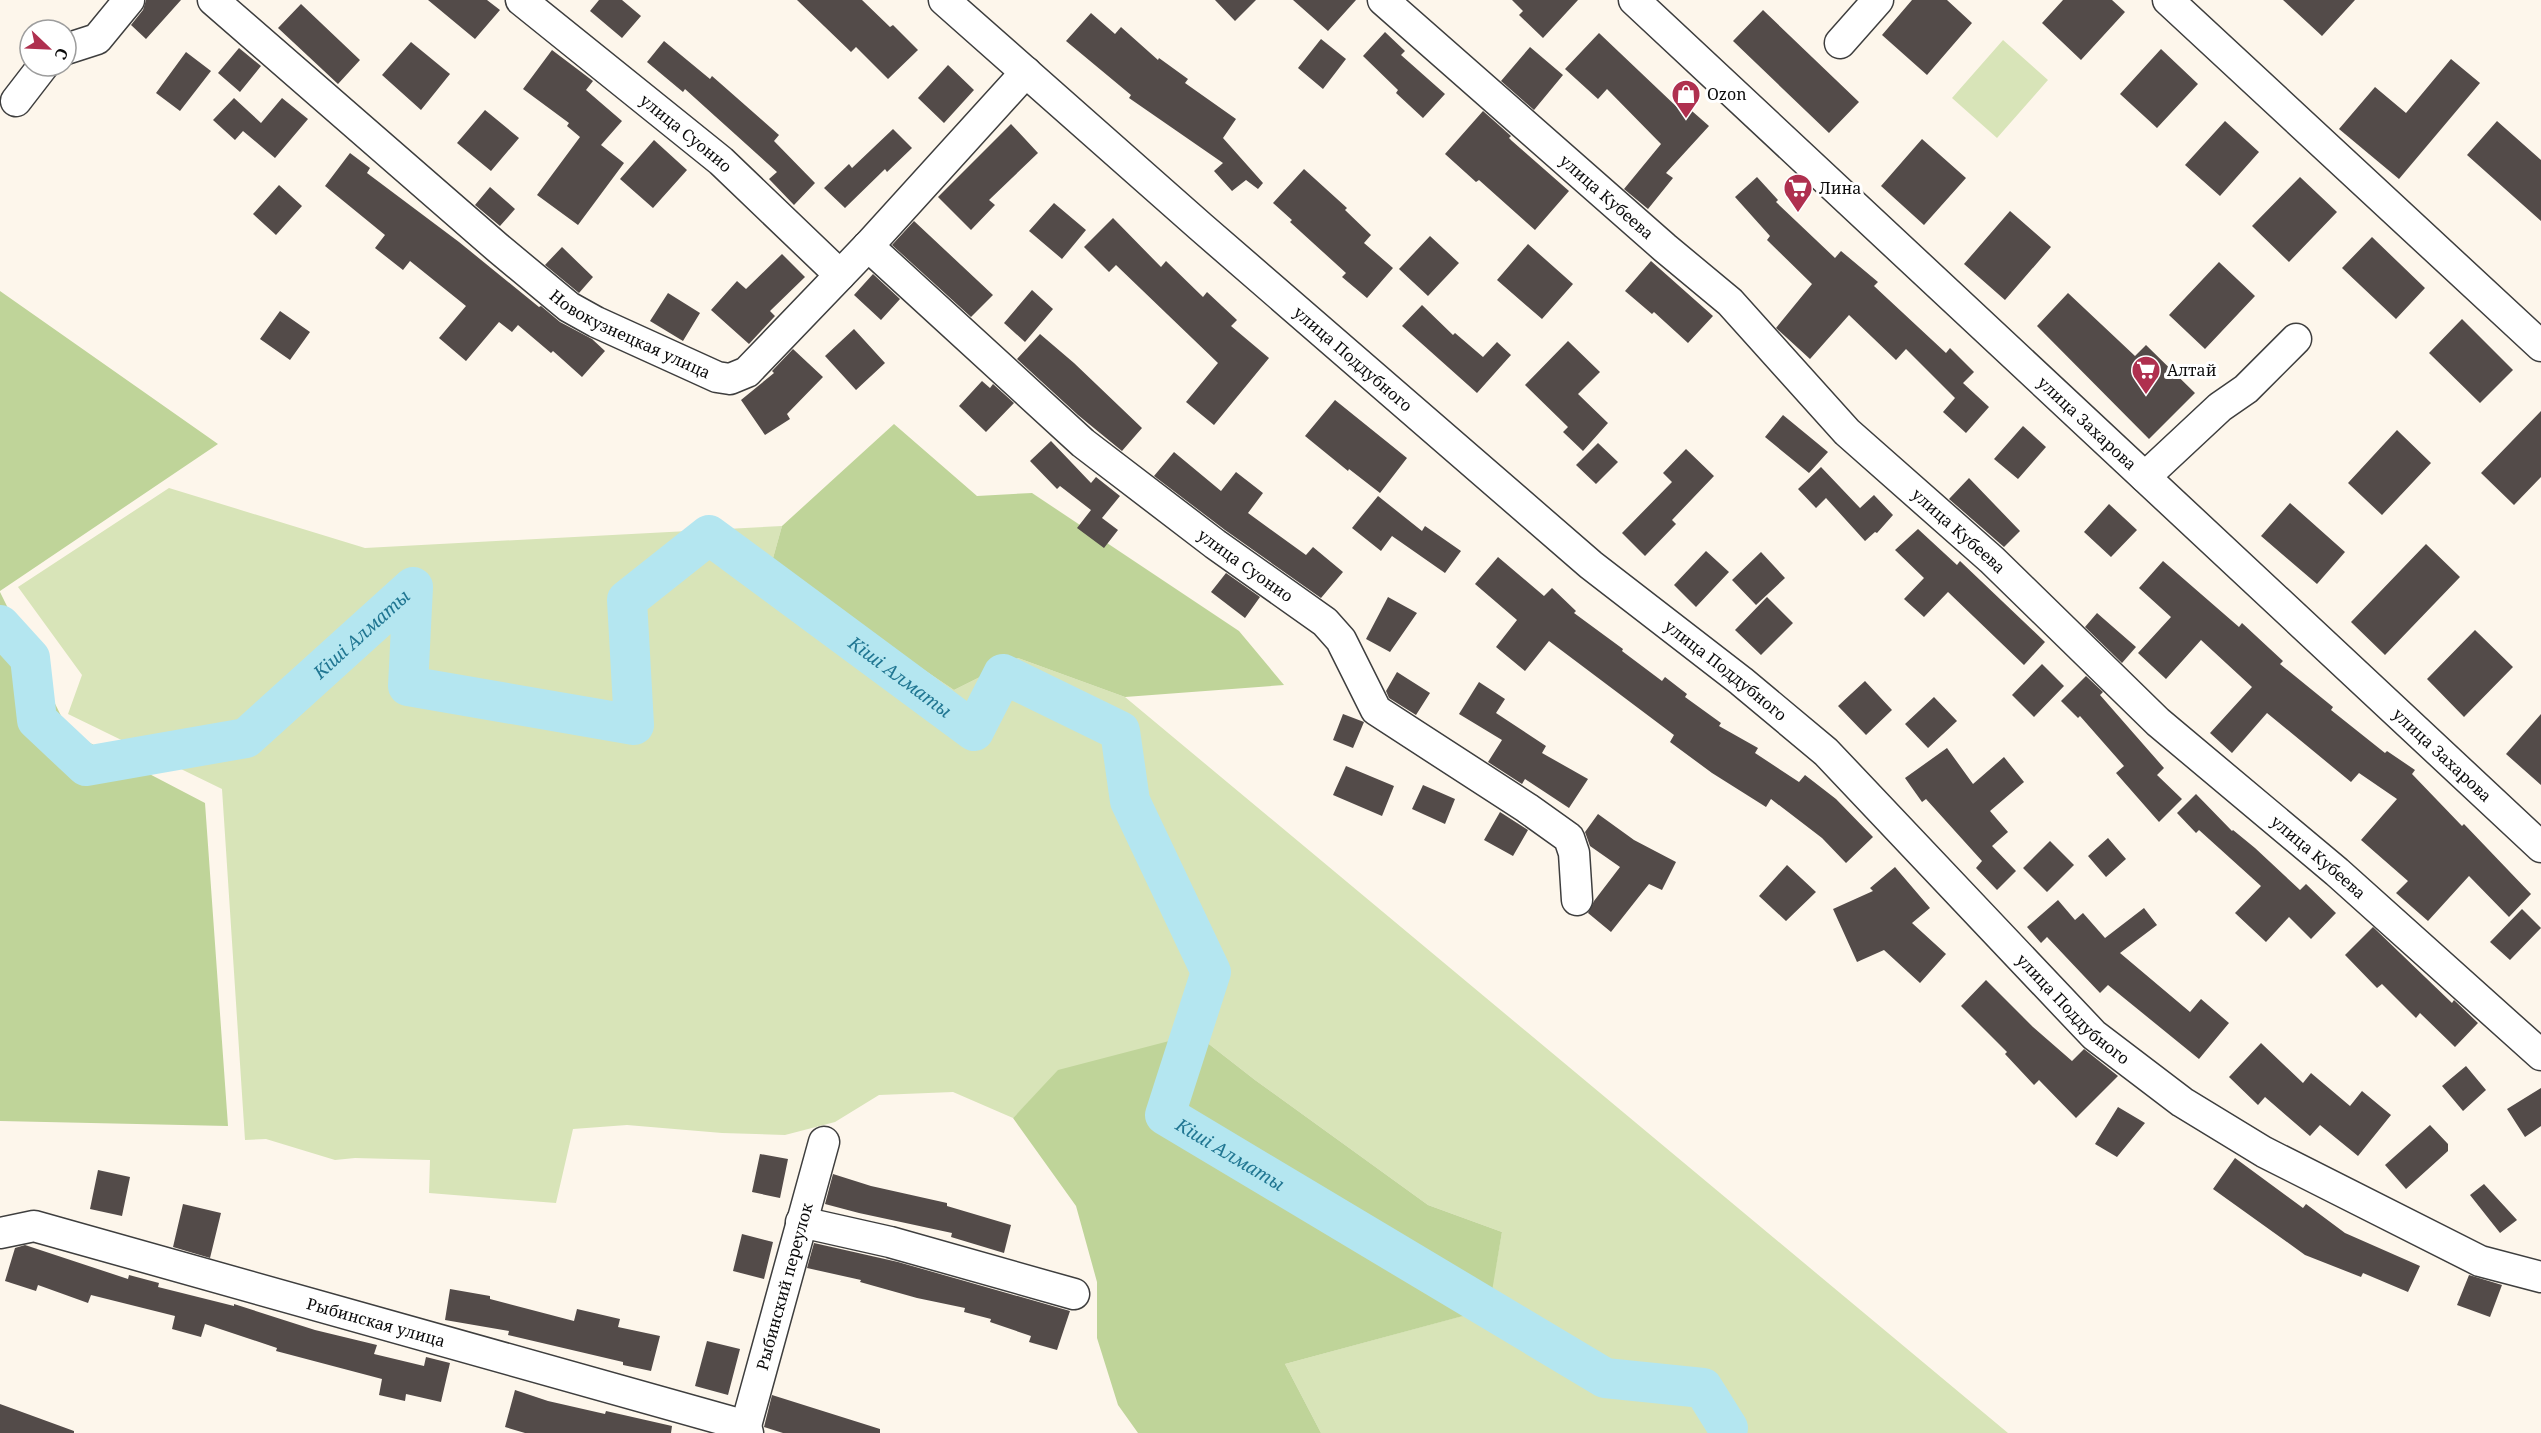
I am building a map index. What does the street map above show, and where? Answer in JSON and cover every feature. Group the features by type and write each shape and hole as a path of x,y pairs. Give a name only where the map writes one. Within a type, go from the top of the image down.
{"street":[{"path":"78,45 98,39 129,0"},
{"name":"Новокузнецкая улица","path":"213,0 569,307 596,322 717,376 730,379 747,372 868,246 1026,72"},
{"name":"улица Суонио","path":"521,0 721,161 840,275"},
{"name":"улица Поддубного","path":"944,0 1591,565 1714,660 1826,752 2094,1035 2182,1102 2264,1152 2480,1261 2541,1277"},
{"name":"улица Кубеева","path":"1383,0 1665,248 1730,302 1847,432 1992,560 2158,722 2337,872 2541,1055"},
{"name":"улица Захарова","path":"1634,0 2541,847"},
{"path":"1840,43 1878,0"},
{"path":"2168,0 2541,346"},
{"path":"16,101 34,78"},
{"name":"улица Суонио","path":"868,246 1083,443 1215,544 1325,622 1341,640 1376,710 1569,838 1574,853 1578,900"},
{"path":"2145,477 2220,407 2246,389 2296,339"},
{"name":"Рыбинский переулок","path":"746,1431 824,1142"},
{"path":"801,1222 890,1242 1074,1294"},
{"name":"Рыбинская улица","path":"0,1233 34,1226 746,1431"}],"green space":[{"path":"2003,40 2048,80 1997,138 1952,98"},
{"path":"0,291 218,444 0,591"},
{"path":"894,424 977,496 1032,493 1239,631 1284,685 1125,697 1018,658 954,690 851,621 768,576 782,526"},
{"path":"169,488 365,548 782,526 768,576 851,621 954,690 1018,658 1125,697 2008,1433 1321,1433 1285,1364 1488,1309 1502,1232 1428,1205 1255,1080 1196,1034 1044,1086 1013,1118 953,1092 879,1095 835,1122 785,1135 722,1133 627,1125 573,1129 556,1203 429,1193 430,1160 355,1158 335,1160 266,1139 245,1140 222,789 68,714 82,675 18,587"},
{"path":"0,592 69,732 205,803 228,1126 0,1121"},
{"path":"1196,1034 1255,1080 1428,1205 1502,1232 1489,1309 1285,1364 1321,1433 1138,1433 1118,1405 1097,1338 1097,1282 1076,1206 1013,1118 1058,1070"}],"building":[{"path":"146,0 181,0 146,39 131,25 143,10"},
{"path":"428,0 487,0 500,10 475,39"},
{"path":"599,0 622,0 641,16 622,38 590,11"},
{"path":"797,0 862,0 890,27 893,25 918,50 888,79 856,47 851,52"},
{"path":"1215,0 1256,0 1235,21"},
{"path":"1293,0 1356,0 1328,31"},
{"path":"1512,0 1578,0 1543,38 1519,15 1523,11"},
{"path":"1912,0 1947,0 1972,23 1927,75 1882,35"},
{"path":"2063,0 2112,0 2125,12 2081,60 2042,23"},
{"path":"2283,0 2355,0 2322,36"},
{"path":"301,4 360,60 338,84 278,28"},
{"path":"1763,10 1859,102 1829,133 1733,41"},
{"path":"1091,13 1115,34 1121,27 1158,60 1159,58 1188,79 1185,83 1236,119 1223,138 1263,183 1258,189 1246,180 1232,191 1214,171 1223,163 1129,98 1131,95 1066,41"},
{"path":"1385,32 1405,51 1401,55 1445,94 1423,118 1396,93 1398,90 1363,56"},
{"path":"1599,33 1679,109 1684,104 1709,126 1666,173 1673,178 1648,209 1624,189 1661,144 1607,89 1598,99 1565,69"},
{"path":"1321,39 1346,59 1323,89 1298,68"},
{"path":"664,41 710,79 712,76 779,135 774,141 815,183 794,205 769,179 777,172 685,89 683,92 647,62"},
{"path":"411,42 450,74 421,110 382,75"},
{"path":"1530,47 1563,75 1534,110 1501,81"},
{"path":"239,48 261,66 240,92 218,73"},
{"path":"2161,49 2198,84 2157,128 2120,94"},
{"path":"552,50 593,81 586,90 622,121 601,145 624,163 578,225 537,195 580,137 567,126 569,123 523,89"},
{"path":"186,52 211,71 180,111 156,93"},
{"path":"2451,59 2480,83 2399,179 2339,129 2375,87 2406,113"},
{"path":"948,65 974,90 944,123 918,98"},
{"path":"234,98 261,123 282,98 308,119 275,158 243,131 235,140 213,120"},
{"path":"485,110 519,138 491,171 457,143"},
{"path":"1483,111 1511,136 1509,138 1512,141 1569,191 1535,230 1479,180 1476,182 1445,154"},
{"path":"2225,121 2259,152 2220,196 2185,165"},
{"path":"2497,121 2541,160 2541,221 2467,155"},
{"path":"1011,124 1038,153 989,200 995,205 971,230 938,197"},
{"path":"893,129 912,148 887,172 885,169 845,208 824,188 849,164 852,168"},
{"path":"1922,139 1966,178 1924,225 1881,186"},
{"path":"654,140 687,170 653,208 620,179"},
{"path":"350,153 370,168 367,173 459,242 539,307 541,306 560,322 592,339 605,351 582,377 553,351 551,353 518,325 512,332 499,322 466,361 439,338 466,306 410,261 403,270 375,248 385,235 325,186"},
{"path":"1304,169 1347,208 1345,210 1371,235 1364,243 1393,268 1367,298 1342,277 1346,273 1290,222 1292,220 1273,203"},
{"path":"1757,177 1778,200 1776,202 1835,258 1841,251 1878,282 1874,286 1946,353 1950,348 1974,372 1963,383 1989,407 1966,433 1943,412 1955,398 1906,349 1896,360 1849,315 1810,359 1776,328 1812,284 1767,240 1770,236 1735,197"},
{"path":"2300,177 2337,212 2289,262 2252,226"},
{"path":"279,185 302,206 276,235 253,214"},
{"path":"490,187 515,209 500,226 475,205"},
{"path":"1054,203 1086,230 1062,259 1029,231"},
{"path":"2010,211 2051,247 2005,300 1964,264"},
{"path":"1113,218 1161,267 1166,261 1203,297 1207,292 1237,320 1231,326 1269,358 1214,425 1186,402 1218,363 1116,265 1109,272 1084,247"},
{"path":"914,221 993,295 971,317 892,245"},
{"path":"1430,236 1459,263 1428,296 1399,269"},
{"path":"2372,237 2425,288 2396,319 2342,268"},
{"path":"1528,244 1573,284 1542,319 1497,280"},
{"path":"562,247 593,277 579,293 545,265"},
{"path":"782,254 805,277 770,311 775,316 749,344 711,310 737,281 746,289"},
{"path":"1651,261 1713,316 1688,343 1654,312 1652,314 1625,291"},
{"path":"2219,262 2255,296 2205,349 2169,315"},
{"path":"873,274 900,299 881,320 854,295"},
{"path":"1032,290 1053,309 1025,342 1004,323"},
{"path":"668,293 700,313 683,341 650,321"},
{"path":"2068,293 2135,356 2146,345 2195,393 2149,439 2037,326"},
{"path":"1422,305 1453,335 1455,333 1483,357 1497,342 1511,355 1477,393 1402,326"},
{"path":"280,311 310,332 290,360 260,339"},
{"path":"2462,319 2513,370 2480,403 2429,353"},
{"path":"854,329 885,363 856,390 825,356"},
{"path":"1040,334 1142,428 1122,451 1078,415 1017,359"},
{"path":"1568,341 1600,372 1578,394 1608,423 1583,451 1563,432 1568,427 1525,385"},
{"path":"793,349 823,377 787,414 790,419 765,435 741,400 774,373 772,371"},
{"path":"982,381 990,388 993,384 1014,403 986,432 959,406"},
{"path":"1335,400 1407,458 1380,493 1349,469 1348,471 1305,436"},
{"path":"2541,411 2541,477 2514,505 2481,473"},
{"path":"1783,415 1828,452 1809,473 1765,437"},
{"path":"2023,426 2046,447 2018,479 1994,459"},
{"path":"2397,430 2431,463 2382,515 2348,483"},
{"path":"1051,441 1091,483 1096,477 1120,496 1102,518 1118,530 1104,548 1077,528 1091,510 1060,486 1057,489 1030,461"},
{"path":"1598,443 1618,462 1596,484 1576,465"},
{"path":"1686,449 1714,476 1672,520 1676,524 1645,556 1622,533 1672,482 1663,473"},
{"path":"1174,452 1221,491 1236,472 1263,493 1248,513 1306,555 1313,547 1343,572 1321,598 1225,530 1154,476"},
{"path":"1821,467 1860,508 1874,495 1893,515 1877,533 1875,532 1865,541 1826,498 1816,508 1798,489"},
{"path":"1969,478 2020,531 2004,547 1949,499"},
{"path":"1378,496 1422,531 1425,526 1461,551 1445,573 1392,536 1381,551 1352,528"},
{"path":"2290,503 2345,552 2317,584 2261,536"},
{"path":"2109,504 2137,530 2111,557 2084,532"},
{"path":"1918,529 1957,565 1960,561 2045,642 2024,665 1948,592 1924,617 1904,599 1924,578 1895,550"},
{"path":"2426,544 2460,577 2385,655 2351,622"},
{"path":"1706,551 1729,572 1696,607 1674,585"},
{"path":"1761,552 1785,578 1756,605 1732,580"},
{"path":"1498,557 1544,596 1552,588 1576,611 1574,613 1623,649 1622,651 1662,681 1665,677 1687,694 1685,697 1721,723 1719,726 1758,748 1755,753 1799,782 1805,775 1836,799 1873,837 1846,863 1822,838 1771,799 1766,807 1712,773 1670,742 1674,735 1549,641 1525,671 1496,647 1517,620 1475,584"},
{"path":"2163,561 2239,627 2242,623 2283,661 2280,664 2333,707 2331,710 2385,753 2387,751 2415,770 2412,774 2531,894 2509,917 2469,876 2428,921 2396,893 2408,881 2361,840 2397,799 2359,773 2351,782 2267,713 2232,753 2210,733 2252,687 2201,640 2166,679 2138,653 2171,617 2139,588"},
{"path":"1226,573 1260,597 1245,618 1211,592"},
{"path":"1388,597 1417,613 1390,652 1366,639"},
{"path":"1767,597 1793,623 1761,655 1735,630"},
{"path":"2097,613 2136,647 2122,663 2085,627"},
{"path":"2475,630 2513,667 2464,717 2427,679"},
{"path":"2042,664 2064,686 2034,717 2012,695"},
{"path":"1397,672 1430,693 1416,715 1389,698 1386,691"},
{"path":"2086,676 2103,692 2100,695 2164,768 2157,775 2182,799 2159,822 2116,773 2124,766 2080,716 2078,718 2061,701"},
{"path":"1865,681 1892,710 1866,735 1838,706"},
{"path":"1479,682 1505,699 1496,713 1546,746 1542,753 1588,779 1569,808 1525,779 1522,784 1488,762 1502,740 1459,714"},
{"path":"1934,697 1957,721 1928,748 1905,724"},
{"path":"1343,714 1364,722 1353,748 1333,740"},
{"path":"2541,714 2541,785 2506,754"},
{"path":"1947,748 1973,784 2004,757 2024,782 1990,811 2008,832 1992,846 2016,871 1997,890 1976,868 1982,861 1926,799 1922,802 1905,778"},
{"path":"1346,766 1394,786 1382,816 1333,795"},
{"path":"1423,785 1455,799 1445,824 1412,809"},
{"path":"2196,794 2232,831 2255,848 2300,890 2306,884 2336,913 2311,939 2289,917 2266,942 2235,913 2261,886 2199,830 2196,833 2177,813"},
{"path":"1500,812 1528,830 1513,856 1484,840"},
{"path":"1598,814 1634,840 1676,862 1662,890 1649,884 1611,932 1588,913 1594,901 1620,867 1590,846 1585,832"},
{"path":"2108,838 2126,859 2106,877 2088,856"},
{"path":"2050,841 2074,865 2047,892 2023,868"},
{"path":"1787,865 1816,892 1786,921 1759,896"},
{"path":"1895,867 1930,908 1912,923 1946,954 1920,983 1884,950 1857,962 1833,909 1873,891 1870,888"},
{"path":"2058,900 2075,920 2083,913 2105,938 2144,908 2157,925 2120,953 2190,1012 2201,999 2229,1023 2199,1059 2108,985 2100,993 2047,937 2041,943 2027,927"},
{"path":"2522,909 2541,928 2510,960 2490,942"},
{"path":"2373,927 2452,1003 2454,1000 2478,1023 2455,1047 2420,1013 2416,1018 2382,984 2377,988 2345,955"},
{"path":"1986,980 2033,1027 2072,1061 2084,1049 2118,1076 2076,1118 2039,1080 2034,1085 2005,1054 2007,1052 1961,1006"},
{"path":"2261,1043 2303,1083 2311,1073 2350,1106 2362,1091 2391,1115 2358,1156 2320,1125 2310,1136 2265,1097 2258,1105 2229,1077"},
{"path":"2466,1066 2486,1090 2463,1111 2442,1086"},
{"path":"2541,1088 2541,1126 2525,1137 2507,1109"},
{"path":"2118,1107 2145,1123 2117,1157 2095,1144"},
{"path":"2430,1125 2448,1144 2448,1151 2406,1189 2385,1165"},
{"path":"760,1154 788,1159 780,1198 752,1192"},
{"path":"2235,1158 2303,1208 2306,1204 2345,1233 2420,1266 2408,1292 2363,1273 2361,1277 2305,1255 2213,1189"},
{"path":"98,1170 130,1177 122,1216 90,1209"},
{"path":"833,1174 871,1186 947,1203 947,1206 1011,1225 1004,1253 951,1237 952,1233 825,1204"},
{"path":"2484,1184 2517,1220 2500,1233 2470,1195"},
{"path":"183,1204 221,1213 210,1258 173,1247"},
{"path":"742,1234 773,1242 764,1279 733,1271"},
{"path":"814,1243 898,1262 1070,1311 1057,1350 1029,1342 1031,1336 990,1322 991,1319 964,1312 965,1308 917,1298 860,1282 861,1280 807,1268"},
{"path":"25,1245 128,1279 129,1275 159,1283 158,1287 234,1306 234,1304 315,1330 377,1345 374,1354 424,1366 426,1357 450,1363 441,1402 406,1394 405,1401 379,1395 382,1379 276,1351 277,1348 205,1324 201,1337 172,1329 175,1316 91,1295 88,1303 38,1285 36,1291 5,1281 15,1248"},
{"path":"2469,1275 2502,1285 2490,1317 2457,1305"},
{"path":"450,1289 490,1296 490,1299 574,1321 577,1309 620,1319 618,1327 660,1336 651,1371 623,1365 623,1362 508,1335 509,1331 445,1320"},
{"path":"707,1341 740,1349 728,1395 695,1386"},
{"path":"515,1390 548,1401 672,1426 671,1433 525,1433 505,1427"},
{"path":"772,1395 880,1429 880,1433 783,1433 764,1427"},
{"path":"0,1404 74,1431 74,1433 0,1433"}],"waterway":[{"name":"Кіші Алматы","path":"0,625 30,658 37,720 86,766 246,738 413,587 408,686 634,725 627,600 709,535 974,731 1003,674 1120,731 1130,801 1211,972 1165,1115 1605,1378 1703,1388 1728,1428"}],"place":[{"name":"Ozon","path":"1686,120"},
{"name":"Лина","path":"1798,214"},
{"name":"Алтай","path":"2146,396"}]}
